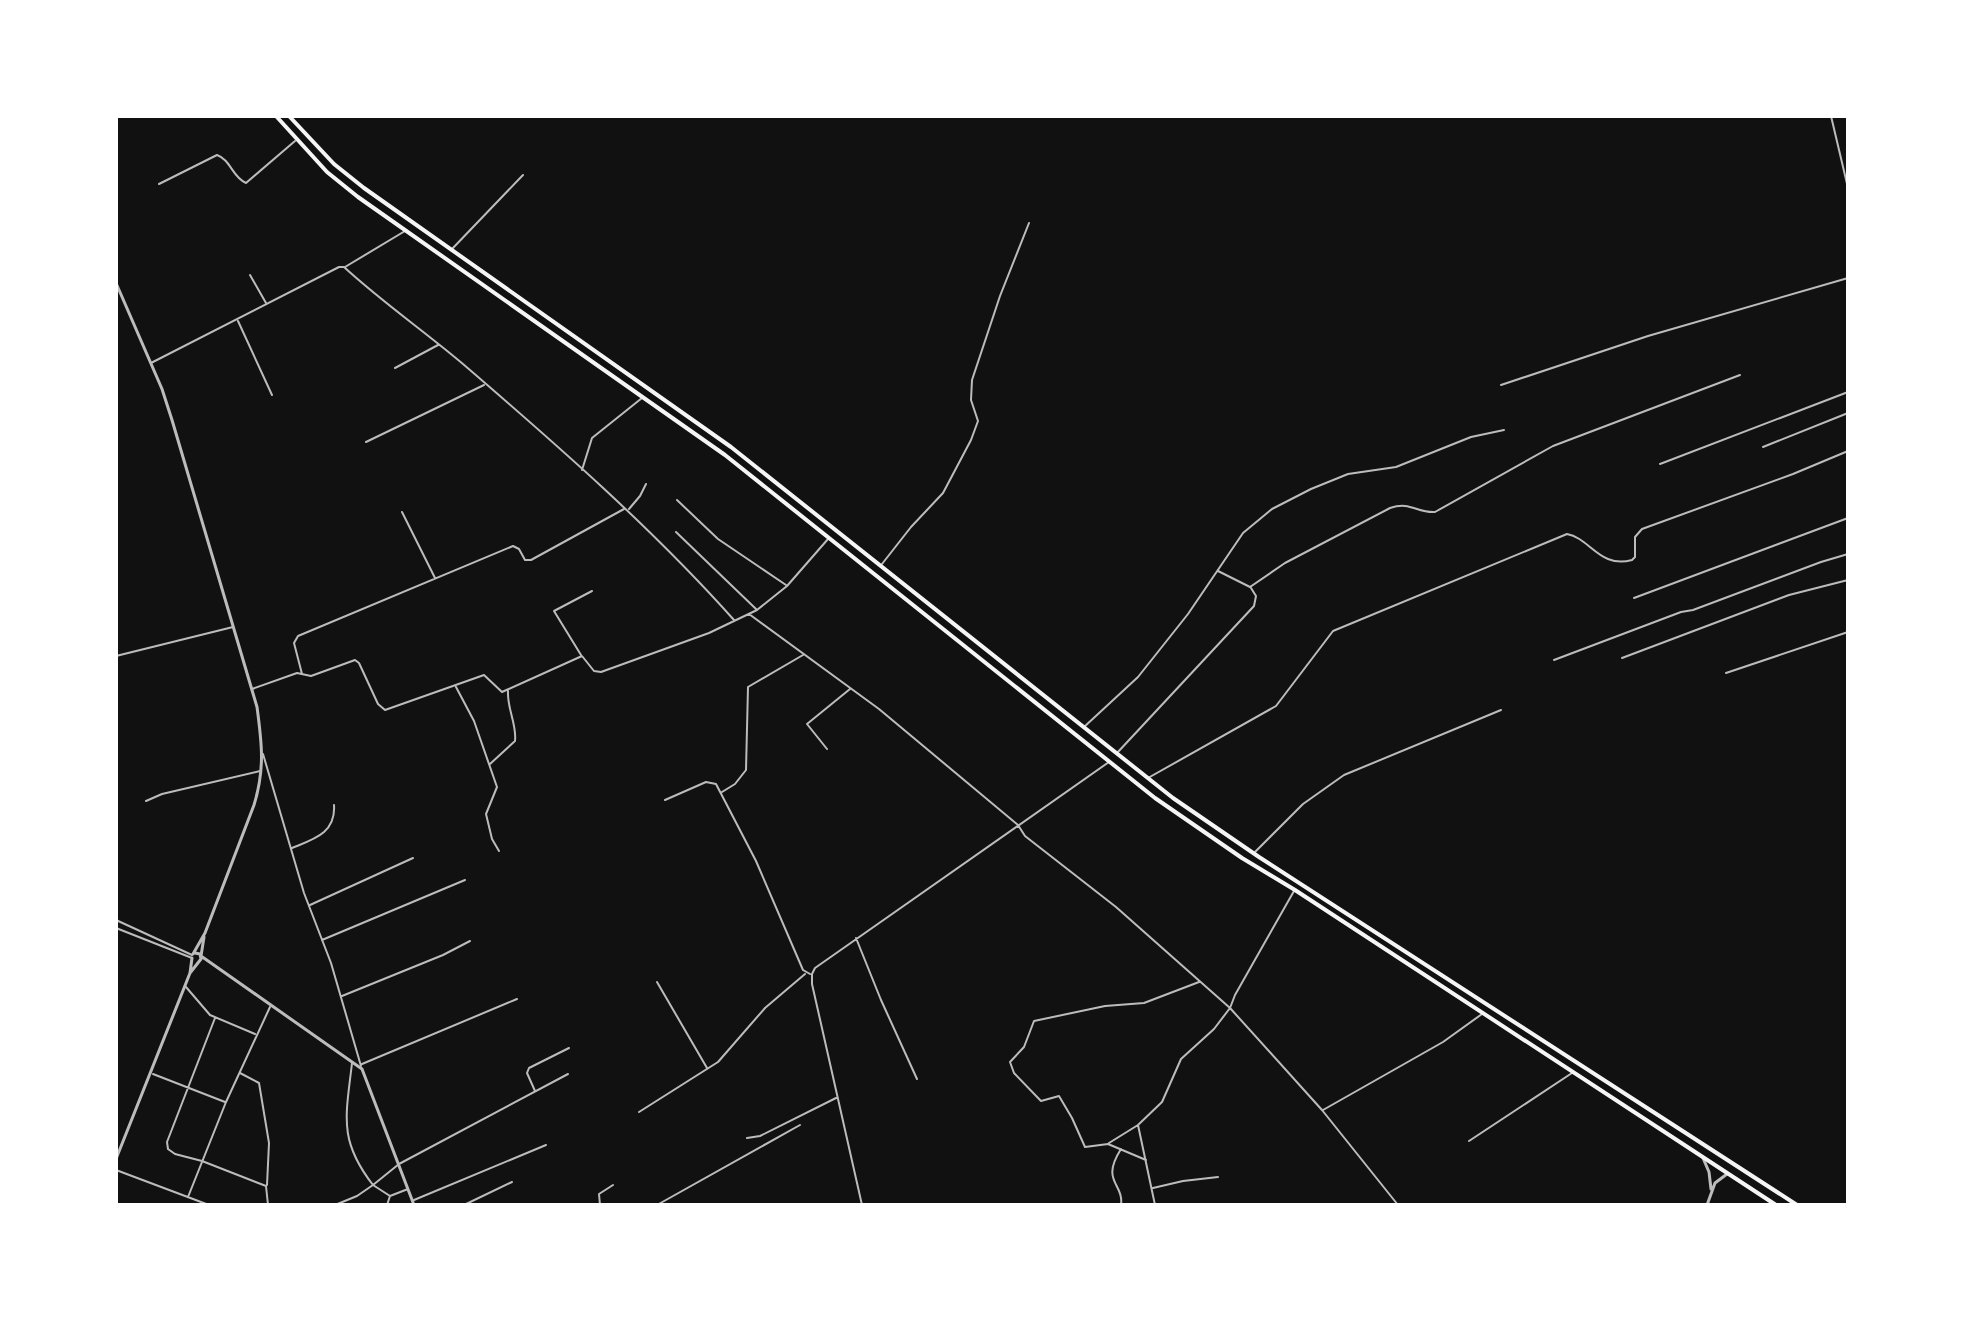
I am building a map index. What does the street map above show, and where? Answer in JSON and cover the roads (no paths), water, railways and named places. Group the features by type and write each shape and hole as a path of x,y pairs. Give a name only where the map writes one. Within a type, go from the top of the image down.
{"highway":[{"path":"276,116 327,172 725,455 1109,762 1203,832 1776,1205"},
{"path":"289,116 334,164 364,188 731,447 1147,778 1253,854 1797,1205"},
{"path":"487,288 494,279"},
{"path":"1014,687 1021,678"},
{"path":"1552,1060 1558,1052"}],"street":[{"path":"1831,116 1848,188"},
{"path":"159,184 217,155 224,158 235,176 246,183 295,140"},
{"path":"452,249 523,175"},
{"path":"881,565 943,493 971,440 978,421 971,400 972,380 995,309 1029,223"},
{"path":"151,363 344,267 406,231"},
{"path":"344,267 582,470 698,580 734,620"},
{"path":"250,275 267,304"},
{"path":"1501,385 1648,336 1848,278"},
{"path":"116,283 172,420 252,689 263,754 291,849 361,1066 413,1203 546,1145"},
{"path":"237,320 272,395"},
{"path":"395,368 439,345"},
{"path":"1250,587 1285,563 1390,508 1407,504 1425,512 1435,512 1553,446 1740,375"},
{"path":"366,442 486,385"},
{"path":"1660,464 1848,392"},
{"path":"582,470 592,438 643,397"},
{"path":"1763,447 1848,413"},
{"path":"1084,728 1143,671 1188,614 1250,525 1296,496 1348,474 1396,467 1471,437 1504,430"},
{"path":"1147,778 1200,746 1269,711 1281,700 1327,636 1346,625 1567,534 1615,562 1632,560 1635,557 1635,537 1642,529 1848,451"},
{"path":"303,675 294,643 298,636 513,546 519,549 525,560 531,560 626,510 640,496 646,484"},
{"path":"677,500 718,539 787,586"},
{"path":"402,512 436,580"},
{"path":"1634,598 1848,518"},
{"path":"676,532 757,610"},
{"path":"592,591 554,611 582,656 594,671 601,672 709,633 757,610 787,586 829,538"},
{"path":"1554,660 1848,554"},
{"path":"1116,754 1254,606 1256,596 1250,587 1218,571"},
{"path":"1622,658 1789,595 1848,580"},
{"path":"749,614 933,752 1018,825 1025,836 1116,907 1230,1008 1322,1110 1398,1205"},
{"path":"116,656 234,626"},
{"path":"1726,673 1848,632"},
{"path":"721,793 735,784 746,770 748,687 806,654"},
{"path":"252,689 297,673 311,676 358,661 378,704 385,710 484,675 499,692 508,690 582,656"},
{"path":"456,686 469,710 497,790 486,814 492,839 499,851"},
{"path":"827,749 807,724 851,688"},
{"path":"490,764 515,741 507,703 508,690"},
{"path":"1253,854 1303,804 1333,781 1501,710"},
{"path":"116,1159 190,973 192,956 205,933 254,805 263,754"},
{"path":"862,1205 812,974 821,962 856,937 1109,762"},
{"path":"146,801 162,794 262,770"},
{"path":"665,800 710,781 716,784 756,861 806,973"},
{"path":"291,849 326,832 335,818 334,805"},
{"path":"309,906 413,858"},
{"path":"321,940 465,880"},
{"path":"1199,982 1144,1003 1105,1006 1040,1019 1030,1025 1024,1047 1011,1057 1012,1070 1038,1099 1043,1101 1059,1096 1072,1118 1082,1145 1088,1148 1108,1144 1138,1125 1162,1102 1181,1059 1214,1029 1230,1008 1231,1001 1295,890"},
{"path":"116,920 192,956 198,962 210,962"},
{"path":"116,928 192,956 198,953 361,1066 517,999"},
{"path":"190,973 201,956 205,933"},
{"path":"856,937 917,1079"},
{"path":"341,997 435,959 470,941"},
{"path":"639,1112 708,1069 724,1056 765,1008 806,973 812,974"},
{"path":"657,982 708,1069"},
{"path":"185,986 215,1018 257,1035"},
{"path":"188,1197 226,1102 271,1004"},
{"path":"1322,1110 1457,1034 1482,1013"},
{"path":"215,1018 167,1142 168,1149 266,1186"},
{"path":"536,1092 527,1073 529,1068 569,1048"},
{"path":"352,1062 347,1136 358,1165 373,1185 390,1196 408,1189"},
{"path":"150,1072 226,1102"},
{"path":"1469,1141 1572,1072"},
{"path":"240,1073 259,1083 269,1143 268,1205"},
{"path":"335,1205 357,1196 399,1164 568,1074"},
{"path":"747,1138 760,1136 837,1098"},
{"path":"657,1205 800,1125"},
{"path":"1138,1125 1155,1205"},
{"path":"1108,1144 1146,1160"},
{"path":"1121,1147 1112,1165 1112,1178 1122,1199 1121,1205"},
{"path":"1701,1156 1709,1172 1711,1193"},
{"path":"116,1170 209,1205"},
{"path":"1707,1205 1715,1183 1727,1174"},
{"path":"1152,1189 1218,1177"},
{"path":"464,1205 512,1182"},
{"path":"600,1205 599,1194 613,1185"},
{"path":"387,1205 390,1196"},
{"path":"191,1205 194,1199"}]}
